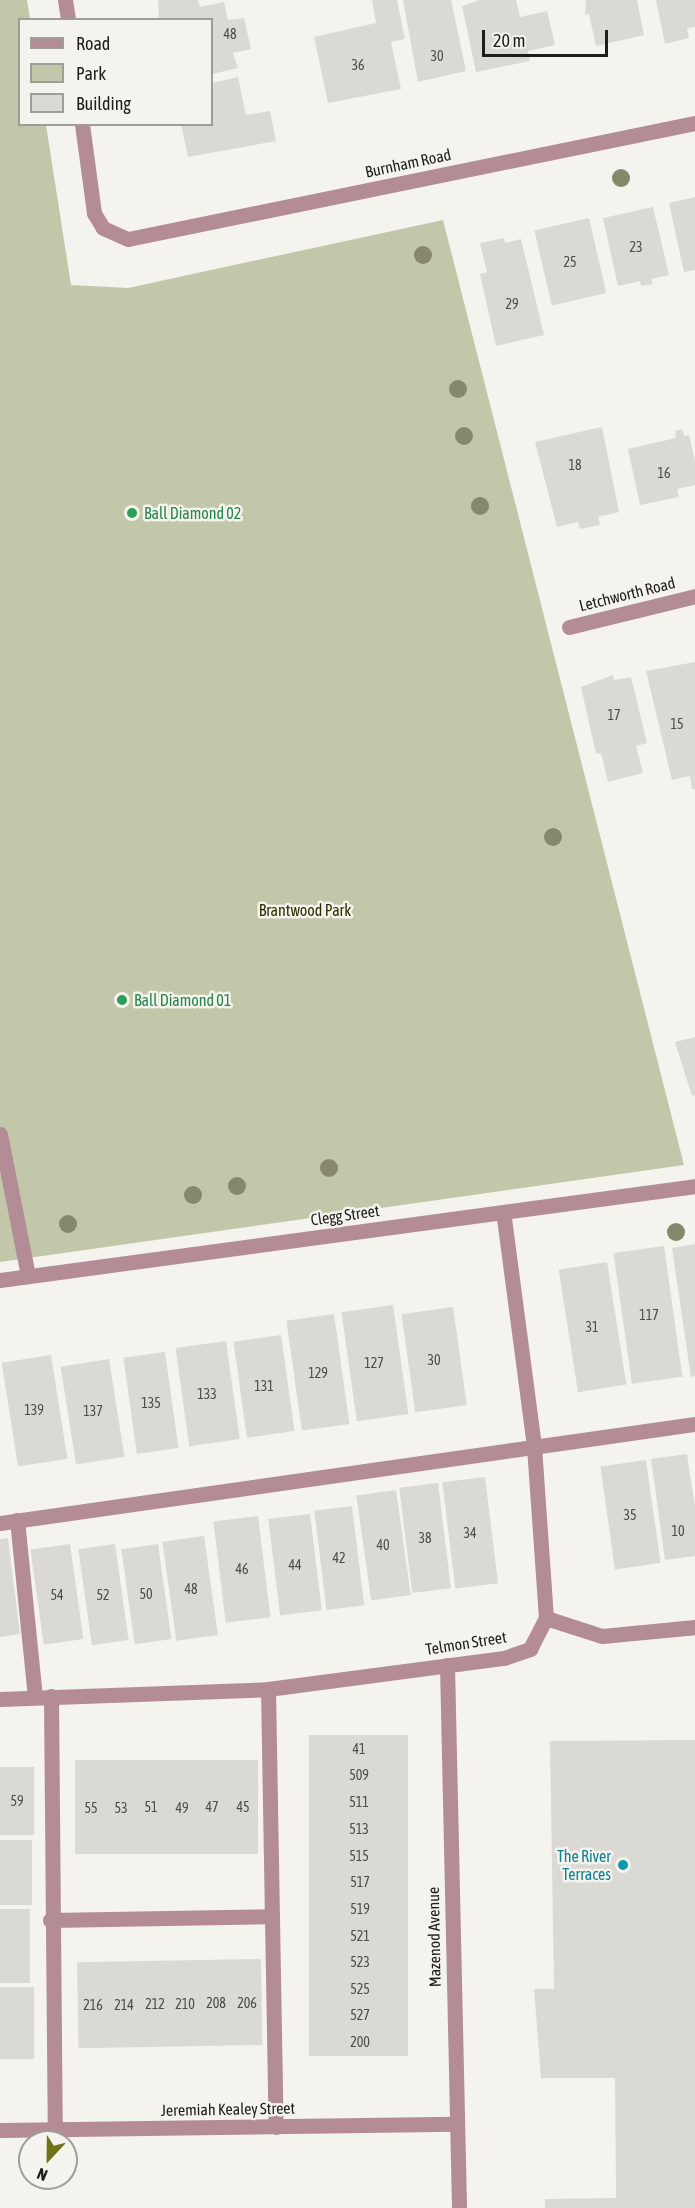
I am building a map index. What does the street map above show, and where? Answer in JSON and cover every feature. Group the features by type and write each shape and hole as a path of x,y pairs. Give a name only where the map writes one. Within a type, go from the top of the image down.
{"street":[{"path":"65,0 68,18"},
{"name":"Burnham Road","path":"82,126 94,213 103,228 128,239 695,123"},
{"name":"Letchworth Road","path":"568,627 695,596"},
{"path":"0,1134 28,1276"},
{"name":"Clegg Street","path":"0,1280 695,1186"},
{"path":"503,1212 534,1446 546,1618 602,1636 695,1627"},
{"path":"0,1523 695,1424"},
{"path":"18,1520 35,1697"},
{"name":"Telmon Street","path":"0,1699 268,1689 504,1658 530,1650 546,1618"},
{"name":"Mazenod Avenue","path":"447,1665 455,2124 459,2208"},
{"path":"268,1689 276,2127"},
{"path":"51,1696 50,1920 55,2129"},
{"path":"50,1920 272,1916"},
{"name":"Jeremiah Kealey Street","path":"0,2130 455,2124"}],"green space":[{"name":"Brantwood Park","path":"0,0 27,0 30,18 18,18 18,126 46,126 71,285 128,288 443,220 684,1165 0,1262"}],"building":[{"path":"158,0 198,0 200,7 224,2 228,20 244,18 251,49 233,53 238,68 213,74 213,18 159,18"},
{"path":"372,0 397,0 405,39 391,42 401,89 328,103 314,37 376,23"},
{"path":"403,0 451,0 466,71 418,82"},
{"path":"480,0 516,0 520,17 547,11 555,45 528,51 530,61 476,72 462,6"},
{"path":"586,0 637,0 644,35 596,46 589,14 585,15"},
{"path":"656,0 695,0 695,27 687,28 689,38 665,44"},
{"path":"238,77 246,115 270,111 276,141 188,157 181,126 213,126 213,83"},
{"path":"695,197 695,270 684,272 669,203"},
{"path":"653,207 669,275 651,279 653,284 641,286 640,281 618,286 603,218"},
{"path":"589,218 606,293 552,306 534,231"},
{"path":"504,238 505,243 521,239 544,335 496,346 480,274 487,272 480,243"},
{"path":"602,427 619,512 598,517 600,525 580,529 578,522 557,527 535,442"},
{"path":"683,429 684,436 689,435 695,461 695,485 677,489 679,497 640,505 628,449 676,438 675,431"},
{"path":"695,662 695,789 692,789 690,776 672,780 646,671"},
{"path":"613,675 614,680 631,677 647,743 636,746 643,773 608,782 601,753 596,754 581,687"},
{"path":"695,1037 695,1095 692,1096 675,1042"},
{"path":"695,1244 695,1376 691,1377 672,1248"},
{"path":"664,1246 682,1377 632,1384 613,1253"},
{"path":"607,1262 626,1384 578,1392 559,1270"},
{"path":"393,1305 408,1414 357,1421 342,1312"},
{"path":"453,1307 467,1405 415,1412 402,1314"},
{"path":"334,1314 349,1424 302,1431 286,1321"},
{"path":"281,1335 294,1431 247,1438 233,1342"},
{"path":"226,1341 240,1439 189,1446 175,1348"},
{"path":"165,1352 178,1448 137,1454 123,1358"},
{"path":"51,1355 67,1459 18,1467 2,1363"},
{"path":"109,1359 124,1457 76,1464 61,1367"},
{"path":"687,1454 695,1507 695,1556 665,1560 651,1459"},
{"path":"646,1460 660,1563 615,1569 600,1466"},
{"path":"485,1477 498,1583 455,1588 442,1482"},
{"path":"438,1483 451,1588 412,1593 399,1488"},
{"path":"396,1490 411,1595 371,1601 356,1496"},
{"path":"352,1506 364,1605 326,1610 314,1511"},
{"path":"310,1514 322,1610 280,1615 268,1519"},
{"path":"258,1516 270,1617 226,1623 213,1521"},
{"path":"204,1536 218,1635 176,1641 162,1542"},
{"path":"8,1538 20,1634 0,1637 0,1539"},
{"path":"70,1544 83,1639 44,1645 30,1550"},
{"path":"115,1544 128,1640 92,1645 78,1549"},
{"path":"158,1544 171,1639 135,1644 121,1549"},
{"path":"309,1735 408,1735 408,2056 309,2056"},
{"name":"The River Terraces","path":"695,1740 695,2208 545,2208 545,2199 616,2198 615,2078 541,2078 534,1989 554,1989 550,1741"},
{"path":"75,1760 258,1760 258,1854 75,1854"},
{"path":"0,1767 34,1767 34,1835 0,1835"},
{"path":"0,1840 32,1840 32,1905 0,1905"},
{"path":"0,1909 30,1909 30,1983 0,1983"},
{"path":"261,1959 263,2045 79,2048 77,1962"},
{"path":"0,1987 34,1987 34,2059 0,2059"}],"place":[{"name":"Ball Diamond 02","path":"132,513"},
{"name":"Ball Diamond 01","path":"122,1000"},
{"name":"The River Terraces","path":"623,1865"}]}
